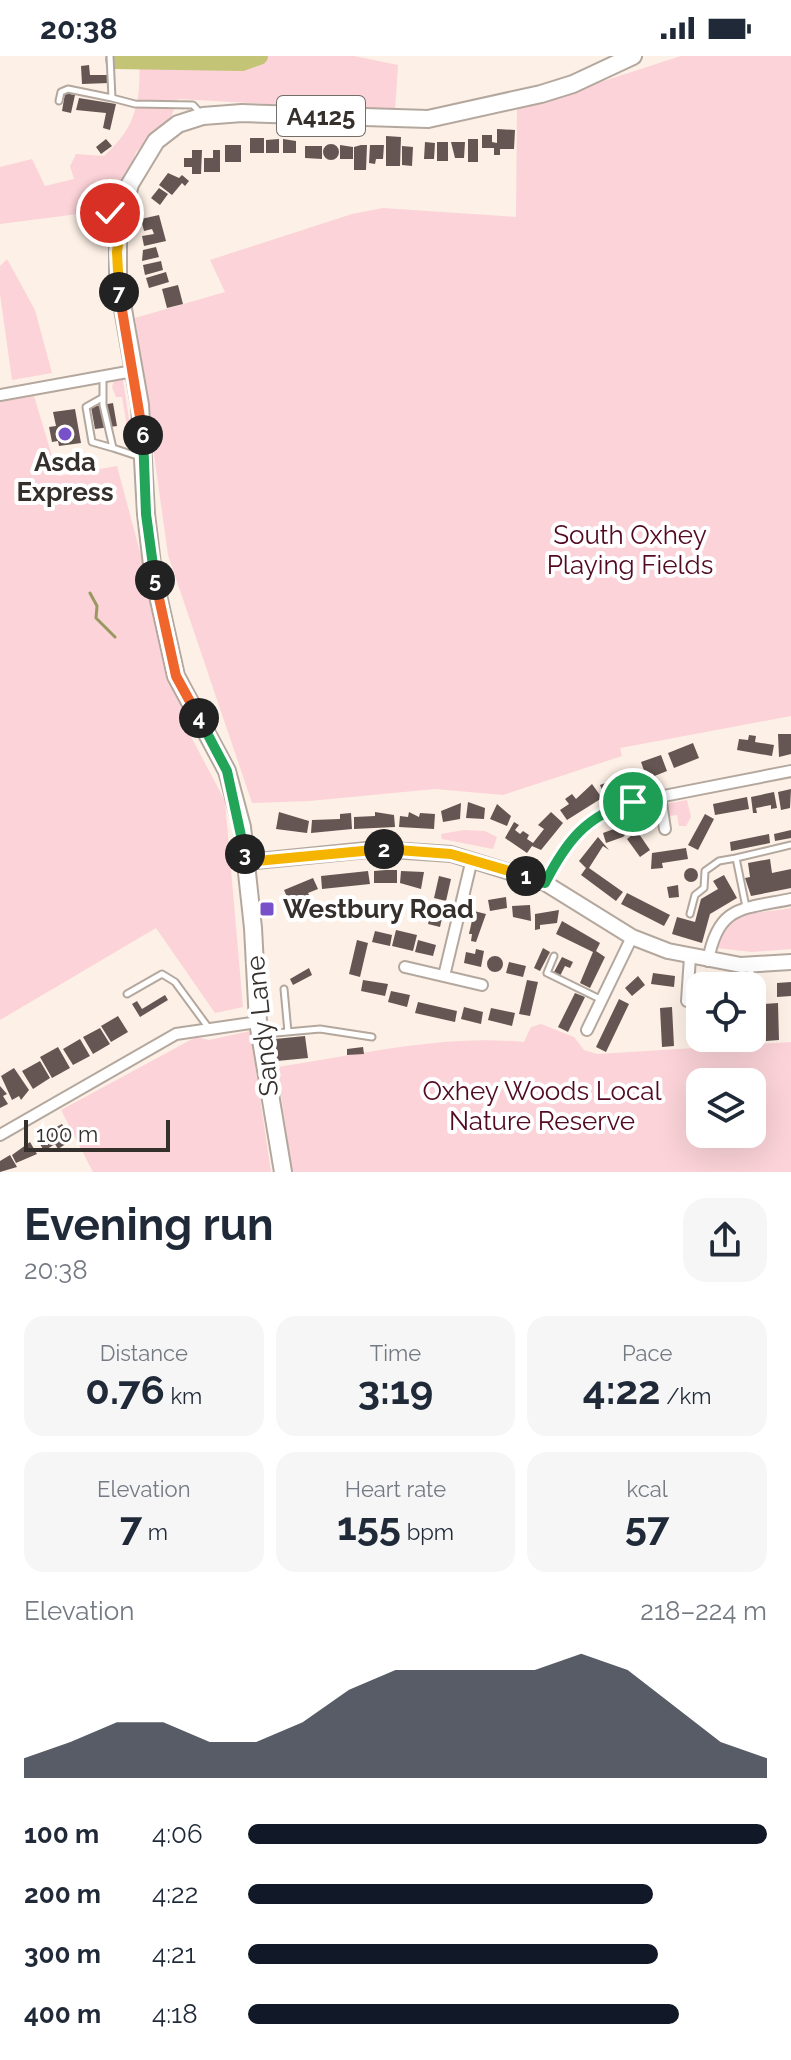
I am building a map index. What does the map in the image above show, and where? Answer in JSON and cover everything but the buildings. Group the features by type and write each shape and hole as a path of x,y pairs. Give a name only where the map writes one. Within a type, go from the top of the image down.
{"main road":[{"name":"A4125","path":"133,371 118,281 118,213 151,147 178,124 203,116 242,113 428,119 552,91 633,56"},
{"name":"Sandy Lane","path":"133,371 145,458 146,514 153,573 176,676 227,771 242,827 259,1028 283,1172"}],"street":[{"path":"0,395 133,371"},
{"path":"545,883 564,846 581,828 618,807 791,771"},
{"path":"660,796 665,829"},
{"path":"246,862 377,849 418,850 472,859 545,883 632,937 690,957 751,965 791,962"},
{"path":"444,976 472,859"},
{"path":"708,961 719,924 729,914 791,899"},
{"path":"587,1030 632,937"},
{"path":"689,972 690,957"},
{"path":"405,967 482,985"},
{"path":"0,1135 176,1034 208,1027 259,1028"}],"lane":[{"path":"110,56 112,98"},
{"path":"59,101 61,92 68,89 135,104 193,105 203,116"},
{"path":"103,376 103,398 113,448"},
{"path":"103,398 86,407 92,442 129,456 145,458"},
{"path":"690,914 695,895 704,888 705,871 719,861 791,845"},
{"path":"736,858 746,908"},
{"path":"554,956 547,973 601,999"},
{"path":"751,965 751,972"},
{"path":"127,994 162,974 175,982 208,1027"},
{"path":"284,989 288,1032"},
{"path":"259,1028 288,1032 341,1030 372,1037"}],"green space":[{"path":"139,56 354,56 398,65 395,111 178,99 171,117 136,152 117,209 0,224 0,167 32,159 45,186 74,179 70,166 76,154 104,156 115,145 135,111"},
{"name":"South Oxhey Playing Fields","path":"681,56 791,56 791,716 620,748 622,756 503,795 435,789 252,803 168,555 135,318 225,292 210,260 352,214 383,208 516,217 517,109"},
{"path":"7,259 35,310 52,373 12,380 0,294 0,266"},
{"path":"123,380 129,419 136,419 133,448 125,445 128,433 122,397 116,397 112,387 114,381"},
{"path":"34,396 58,476 117,466 188,731 225,801 243,1007 215,1013 156,928 0,1020 0,402"},
{"path":"687,800 691,817 686,826 679,826 677,815 670,816 665,804"},
{"path":"464,830 485,831 497,837 493,849 442,839 441,834"},
{"path":"791,908 791,949 752,952 716,948 720,935 734,920 755,913"},
{"name":"Oxhey Woods Local Nature Reserve","path":"541,1024 574,1037 584,1050 597,1054 686,1048 686,1052 766,1052 766,1044 791,1042 791,1172 292,1172 277,1067 431,1043 524,1042 531,1027"},
{"path":"250,1031 271,1172 93,1172 61,1110 196,1037 209,1040"}],"waterway":[{"path":"114,60 242,62 259,56"},
{"path":"90,593 97,606 96,618 115,637"}],"place":[{"name":"Asda Express","path":"65,434"},
{"name":"Westbury Road","path":"267,909"}],"route":[{"path":"110,213 122,213 118,232 118,281 140,405 146,514 153,573 176,676 227,771 242,827 246,862 359,850 418,850 472,859 545,883 564,846 581,828 608,811 633,802"}]}
